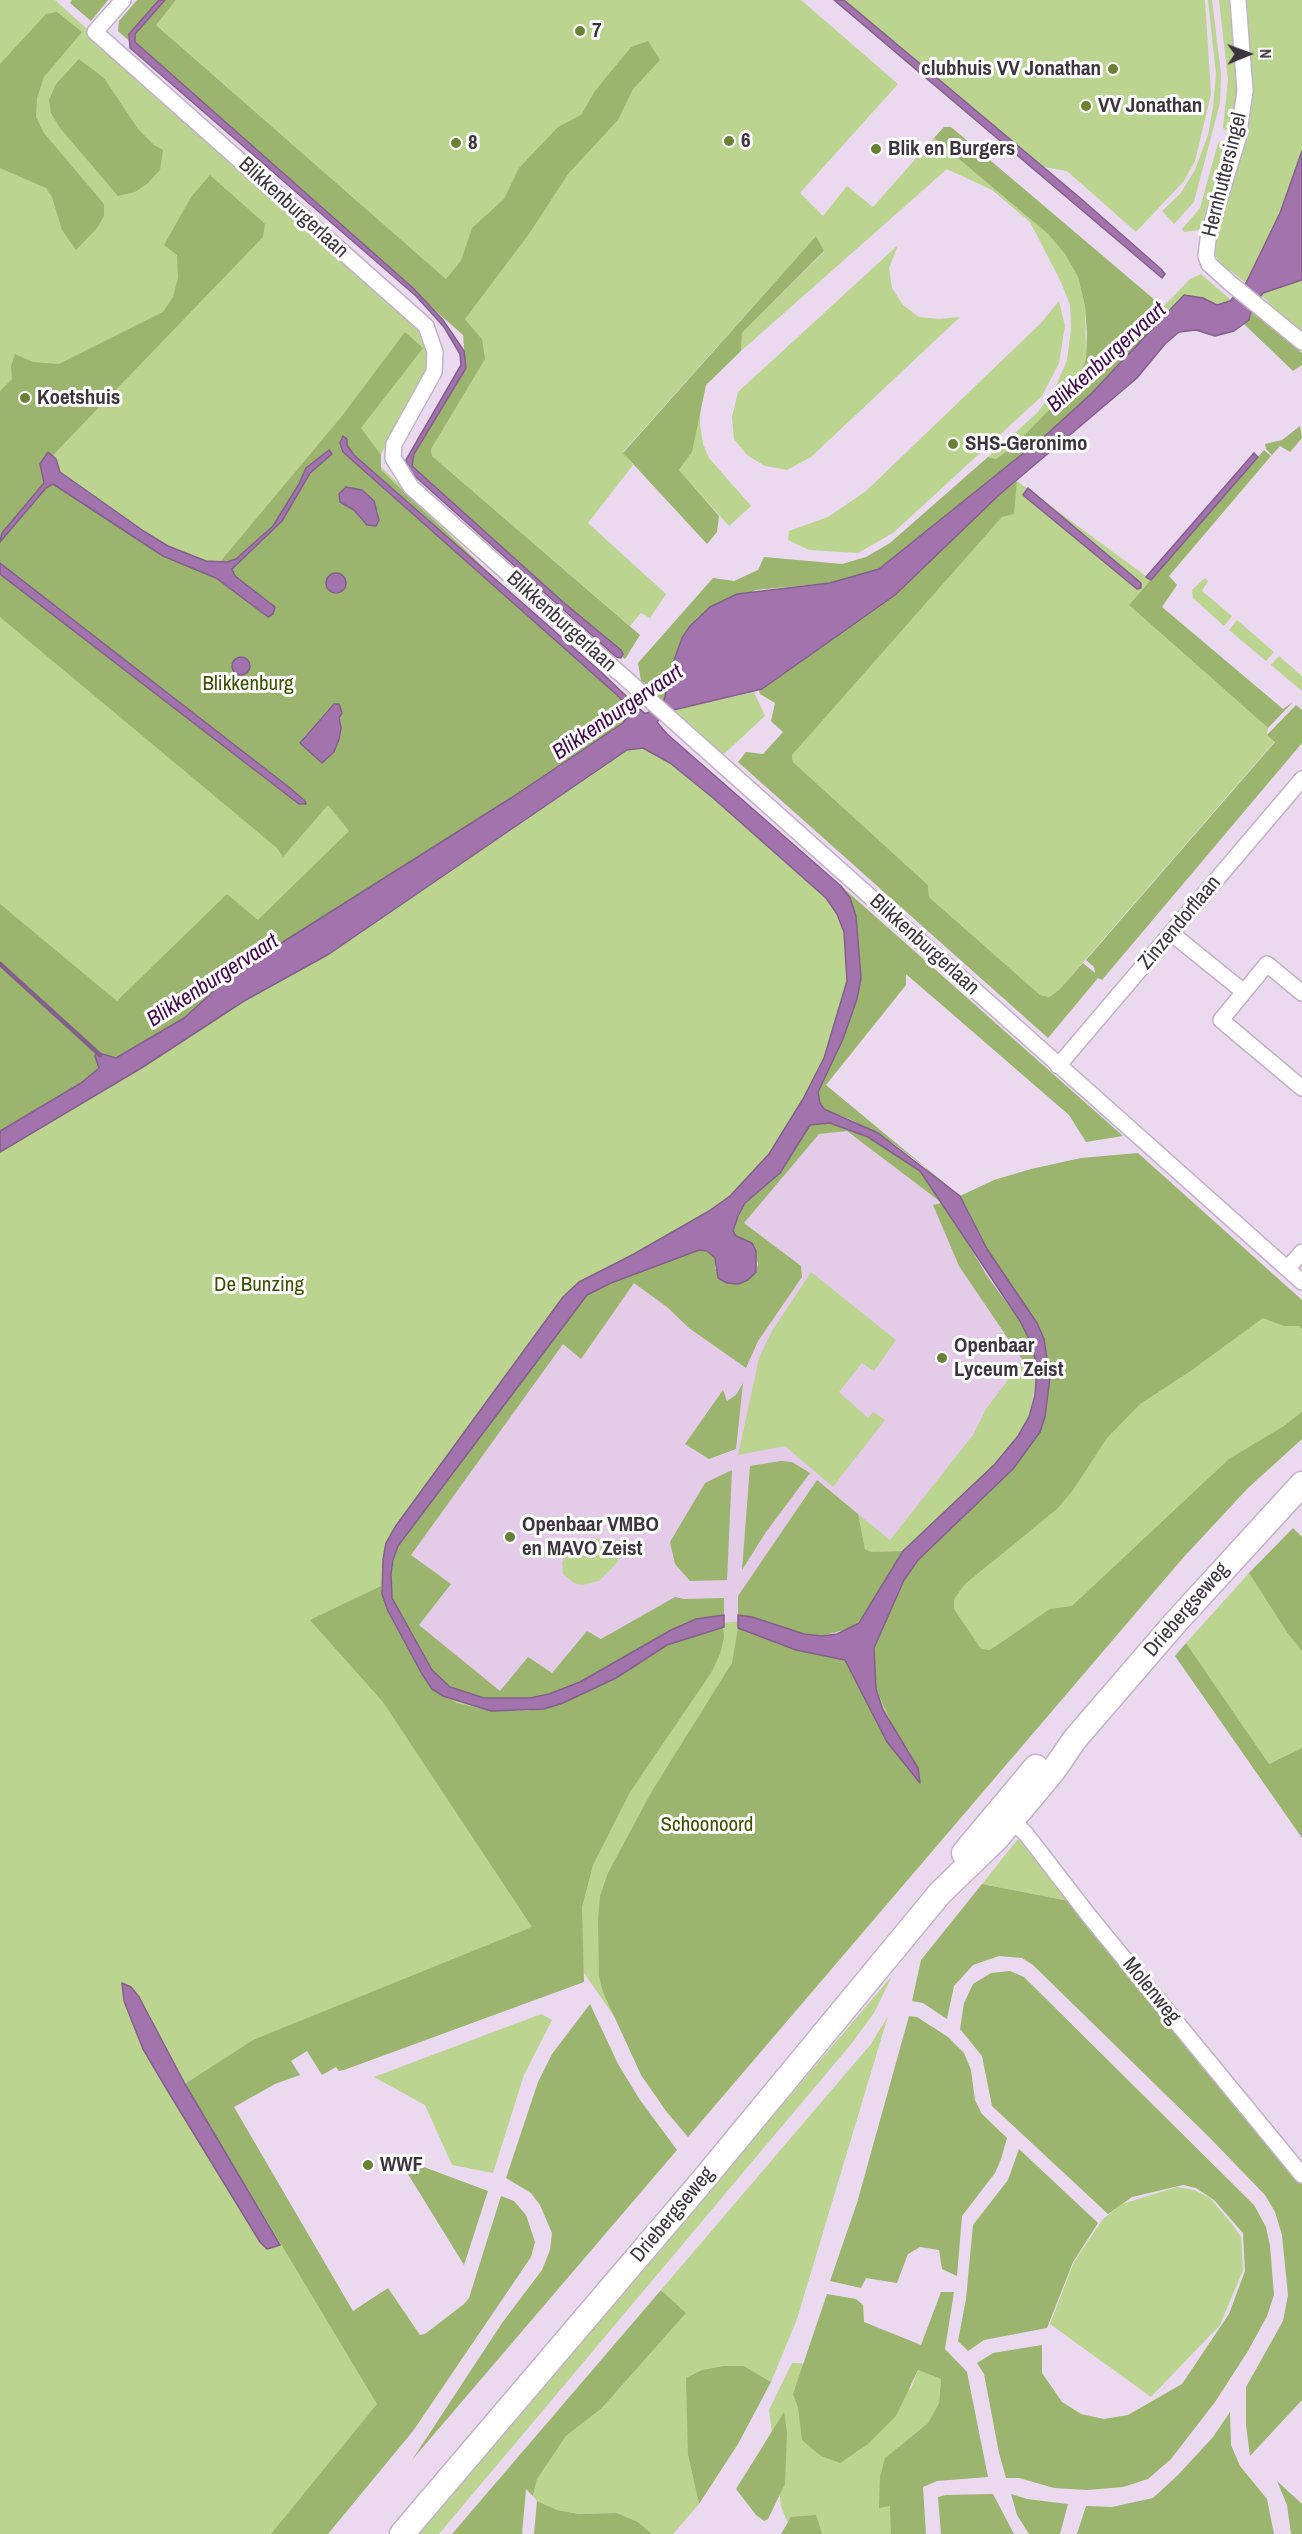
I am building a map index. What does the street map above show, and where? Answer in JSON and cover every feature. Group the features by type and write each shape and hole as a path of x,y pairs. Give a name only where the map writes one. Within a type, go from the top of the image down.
{"main road":[{"name":"Driebergseweg","path":"402,2534 704,2179 940,1893 960,1858 1006,1814 1039,1764 1075,1740 1200,1594 1302,1484"}],"street":[{"name":"Blikkenburgerlaan","path":"123,0 95,32 426,326 435,352 434,372 394,444 393,458 411,486 647,700 719,761 1302,1282"},
{"name":"Hernhuttersingel","path":"1238,0 1245,91 1238,139 1209,232 1206,256 1209,264 1302,342"},
{"name":"Zinzendorflaan","path":"1058,1066 1302,779"},
{"path":"1171,933 1244,992"},
{"path":"1302,993 1267,964 1221,1020 1302,1088"},
{"path":"1287,1269 1302,1252"},
{"name":"Molenweg","path":"1006,1814 1302,2175"}],"shaded area":[{"path":"159,0 165,0 135,34 135,42 413,288 443,320 464,351 466,368 414,454 412,466 563,602 621,650 623,654 621,658 616,657 408,470 406,460 461,365 460,354 444,327 416,296 130,48 129,34"},
{"path":"834,0 844,0 1079,197 1161,269 1165,274 1162,278"},
{"path":"1302,151 1302,280 1263,293 1251,310 1249,320 1234,331 1215,336 1196,330 1179,332 1165,344 1137,378 999,495 895,595 762,689 669,711 657,722 667,734 841,886 850,898 856,916 861,978 857,999 843,1039 818,1092 820,1103 824,1109 878,1133 960,1196 987,1249 1037,1323 1044,1339 1050,1377 1045,1417 1040,1432 1013,1469 918,1560 904,1580 874,1648 876,1689 883,1710 918,1768 920,1783 887,1742 845,1660 796,1650 738,1628 738,1615 752,1617 804,1634 822,1636 837,1634 859,1623 903,1551 995,1464 1018,1436 1029,1417 1035,1395 1037,1368 1032,1345 1020,1321 920,1171 868,1137 830,1123 810,1125 780,1173 745,1203 738,1216 733,1231 736,1236 752,1243 756,1251 756,1272 748,1280 738,1284 727,1283 718,1278 715,1258 707,1251 699,1250 611,1283 587,1295 398,1546 393,1560 392,1598 432,1670 450,1687 484,1698 530,1698 549,1694 580,1682 671,1630 696,1619 724,1615 724,1627 667,1645 616,1678 563,1703 544,1709 491,1711 443,1696 432,1689 422,1674 388,1611 382,1594 386,1543 395,1527 563,1297 579,1282 709,1211 730,1196 769,1154 803,1099 824,1058 847,981 844,932 837,914 826,898 712,797 670,763 643,748 627,750 329,954 244,1001 143,1067 0,1152 0,1131 81,1083 99,1068 96,1052 116,1058 184,1018 214,991 275,947 511,798 623,723 629,715 630,709 617,695 343,452 340,443 343,436 347,439 347,445 354,455 601,672 644,713 647,713 663,705 672,666 682,638 690,626 710,607 737,594 830,583 879,569 1046,435 1092,393 1184,295 1203,298 1217,305 1230,301 1246,283 1280,213"},
{"path":"329,450 332,454 310,473 282,521 232,569 235,576 275,607 273,614 268,617 216,578 163,556 53,484 46,488 0,542 2,533 44,483 40,464 48,452 56,459 60,472 145,532 168,546 206,561 227,562 236,559 273,526 299,484 306,468"},
{"path":"1254,453 1258,457 1151,580 1146,577"},
{"path":"346,487 362,490 374,501 379,520 376,526 367,525 354,510 340,502 339,494"},
{"path":"1028,488 1141,583 1141,588 1137,589 1023,495"},
{"path":"0,563 290,788 306,804 299,804 0,574"},
{"path":"332,573 340,573 346,579 346,587 340,593 332,593 326,587 326,579"},
{"path":"237,657 245,657 250,662 248,673 237,675 232,670 232,662"},
{"path":"334,704 339,704 342,713 339,718 341,728 339,739 334,752 322,763 300,743"},
{"path":"808,1109 943,1188 1033,1329 1043,1391 909,1561 552,1698 431,1681 398,1536 566,1303"},
{"path":"122,1983 131,1987 139,1997 185,2084 280,2245 267,2249 260,2242 169,2093 143,2049 124,2001"}],"green space":[{"path":"0,0 55,0 443,352 376,462 641,721 841,896 851,989 808,1109 732,1208 588,1285 398,1536 404,1634 509,1705 694,1625 747,1621 829,1644 1020,1447 1043,1391 1033,1329 1302,1314 1302,1432 623,2029 555,1931 199,2086 404,2429 313,2534 0,2534"},
{"path":"72,0 108,0 91,21 70,3"},
{"path":"137,0 176,0 156,25 446,279 461,261 472,228 504,199 519,168 558,127 581,115 595,91 631,47 648,41 660,60 633,89 618,120 568,174 529,234 465,319 482,339 485,359 431,449 432,456 640,635 625,659 408,465 417,439 465,360 463,335 118,31 119,21"},
{"path":"176,0 801,0 898,84 800,193 823,216 847,186 873,207 934,138 1048,234 1065,254 1078,277 1085,306 1086,359 1077,381 1048,413 1013,447 996,459 988,457 1038,412 1056,386 1067,360 1071,329 1070,305 1061,282 1030,222 992,190 947,169 741,351 742,333 824,252 816,236 623,452 633,465 588,523 666,594 650,618 641,613 630,626 432,456 431,449 482,339 465,319 471,309 446,279 155,24"},
{"name":"VV Jonathan","path":"837,0 1205,0 1211,94 1195,161 1184,181 1136,232 1067,171 1044,167 943,90"},
{"path":"1208,0 1212,0 1221,74 1220,103 1194,202 1174,224 1162,211 1180,194 1195,170 1208,135 1213,107 1216,74"},
{"path":"1219,0 1231,0 1238,84 1236,109 1229,132 1223,128 1228,80"},
{"path":"1246,0 1302,0 1302,334 1267,304 1269,302 1231,271 1226,270 1215,255 1218,231 1246,133 1253,90"},
{"path":"57,12 82,32 44,77 37,98 36,117 44,133 104,204 104,216 97,228 76,250 62,230 52,197 46,188 0,168 0,64 46,14"},
{"path":"79,59 104,78 138,129 154,145 163,150 160,170 148,183 135,192 118,196 60,128 51,113 49,100 56,84"},
{"path":"944,127 951,127 1169,312 1092,393 1046,435 879,569 830,583 756,590 698,617 682,638 672,666 663,705 642,687 638,663 713,578 734,581 758,570 764,557 842,564 866,557 890,543 988,457 996,459 1013,447 1077,381 1086,359 1087,333 1085,306 1078,277 1065,254 1048,234 934,138"},
{"path":"1221,141 1224,160 1205,221 1199,230 1184,232 1182,229 1200,208 1218,143"},
{"name":"Blikkenburg","path":"210,175 265,224 263,237 55,453 49,464 140,536 215,568 342,416 405,332 423,348 361,428 381,455 381,470 627,705 630,715 623,723 511,798 275,947 214,991 184,1018 116,1058 100,1052 95,1056 99,1068 81,1083 0,1131 0,904 117,1001 227,894 258,920 349,831 328,805 283,857 277,848 0,617 0,391 12,379 11,366 15,354 33,362 59,364 163,312 173,297 178,278 177,255 164,245 191,197","holes":["340,502 378,510 379,520 367,525 353,510","331,706 339,718 341,728 339,740 303,738"]},
{"path":"816,236 824,251 742,333 741,351 706,385 692,452 679,470 719,516 717,532 707,544 623,453"},
{"path":"898,245 889,268 892,288 903,305 919,317 939,319 960,317 811,457 787,470 765,466 747,455 734,439 732,417 738,392"},
{"path":"1201,274 1231,300 1218,305 1203,298 1184,295 1169,312 1163,307 1190,279"},
{"name":"SHS-Geronimo","path":"1059,301 1065,326 1059,363 1042,396 893,533 858,553 809,550 788,540 789,531 828,517 866,491 1041,323"},
{"path":"1251,310 1302,353 1302,365 1293,371 1244,324 1251,315"},
{"path":"701,398 700,425 703,444 709,458 751,506 729,526 679,470 692,452"},
{"path":"1300,426 1302,438 1290,452 1280,446 1272,455 1266,449 1265,444 1282,440"},
{"path":"1264,450 1271,456 1169,576 1177,585 1162,607 1283,709 1293,702 1268,728 1129,605"},
{"path":"1017,481 1151,580 1129,605 1268,728 1267,735 1275,741 1059,990 1049,997 1040,995 929,897 928,885 793,762 792,754 1002,517 1013,514"},
{"path":"1017,481 1014,514 1002,517 792,755 793,762 928,885 929,897 1040,995 1049,997 1059,990 1083,963 1095,973 1094,967 1086,960 1275,742 1267,735 1296,705 1302,710 1302,743 1102,980 1098,978 1048,1038 738,762 746,752 763,754 783,732 771,721 775,703 760,694 759,690 895,595 999,495"},
{"path":"1205,578 1208,581 1202,591 1232,616 1224,626 1193,598 1192,590"},
{"path":"1237,620 1274,652 1266,661 1229,630"},
{"path":"1279,656 1302,676 1302,691 1271,665"},
{"path":"754,692 765,716 723,755 719,755 669,711"},
{"path":"841,886 1123,1136 1086,1142 1069,1115 906,974 906,985 826,1085 925,1167 894,1144 852,1120 824,1109 818,1092 843,1039 857,999 861,978 856,916 850,898"},
{"path":"831,1123 868,1137 895,1152 947,1191 925,1167 960,1196 944,1203 987,1276 1020,1321 1032,1345 1037,1368 1036,1380 959,1266 933,1205 942,1203 847,1131 819,1134 744,1223 801,1266 802,1277 758,1341 746,1368 689,1328 667,1307 634,1283 581,1359 563,1344 411,1555 451,1584 419,1625 500,1691 528,1657 552,1673 587,1631 601,1639 675,1597 684,1599 724,1598 724,1615 696,1619 671,1630 580,1682 549,1694 530,1698 484,1698 450,1687 432,1670 392,1598 391,1574 397,1546 587,1295 611,1283 699,1250 707,1251 715,1258 715,1269 748,1281 756,1272 758,1264 752,1243 736,1236 733,1231 738,1216 745,1203 780,1173 810,1125"},
{"name":"Schoonoord","path":"1138,1153 1302,1300 1302,1329 1299,1326 1284,1326 1263,1318 1192,1370 1140,1404 1107,1438 1073,1490 1057,1509 965,1584 954,1599 954,1609 981,1649 990,1650 1050,1609 1072,1606 1229,1459 1284,1426 1302,1412 1302,1439 1248,1488 1182,1559 688,2137 666,2111 641,2075 603,1992 599,1976 600,1896 608,1873 652,1791 732,1663 738,1628 796,1650 845,1660 887,1742 919,1782 910,1752 896,1733 876,1689 874,1648 904,1580 918,1560 1040,1432 1045,1417 1050,1377 1037,1323 987,1249 960,1196 994,1180 1031,1169 1081,1158"},
{"path":"811,1272 896,1340 874,1371 862,1363 839,1392 868,1418 873,1412 885,1420 833,1487 785,1446 738,1455 759,1358 772,1331"},
{"path":"1023,1360 1036,1380 1029,1417 1018,1436 995,1464 903,1551 871,1552 865,1549 858,1514 890,1540 973,1435 986,1409"},
{"path":"743,1383 736,1449 709,1459 685,1444 723,1390 727,1401 736,1395"},
{"path":"781,1461 792,1462 810,1473 766,1532 742,1570 750,1466"},
{"path":"732,1470 727,1580 690,1581 675,1564 670,1542 705,1483"},
{"path":"817,1480 858,1514 865,1549 871,1552 903,1551 870,1610 851,1628 822,1636 804,1634 752,1617 738,1615 738,1596"},
{"path":"1293,1528 1302,1537 1302,1651 1288,1634 1249,1573"},
{"path":"589,1538 609,1540 617,1550 618,1562 599,1581 582,1585 574,1583 563,1574 562,1562 576,1543"},
{"path":"1249,1573 1288,1634 1302,1651 1302,1748 1269,1764 1186,1643"},
{"path":"381,1586 382,1594 397,1629 432,1689 457,1703 491,1711 528,1711 563,1703 616,1678 667,1645 723,1627 724,1637 720,1654 711,1673 630,1792 593,1865 582,1907 584,1982 344,2070 339,2071 336,2067 322,2075 307,2051 291,2061 300,2075 275,2084 234,2107 353,2311 388,2288 420,2335 425,2334 464,2304 469,2298 501,2196 514,2201 526,2215 535,2242 531,2257 413,2431 328,2534 271,2534 377,2404 185,2084 253,2040 532,1927 383,1702 310,1620"},
{"path":"1186,1643 1269,1764 1302,1748 1302,1838 1175,1656"},
{"path":"1018,1839 1055,1879 1074,1902 982,1884"},
{"path":"982,1884 1074,1902 1302,2180 1302,2400 1250,2456 1246,2425 1246,2387 1283,2321 1288,2295 1282,2235 1275,2212 1265,2195 1209,2137 1033,1965 1022,1958 999,1956 973,1965 954,1986 947,2019 923,2003 912,2001 921,1960"},
{"path":"1010,1971 1024,1977 1254,2205 1266,2227 1274,2295 1267,2316 1248,2351 1215,2402 1171,2459 1148,2479 1123,2487 1087,2490 1054,2488 1019,2478 1006,2478 984,2374 977,2363 993,2353 1042,2345 1042,2373 1062,2402 1081,2414 1104,2419 1128,2415 1182,2384 1229,2314 1245,2271 1243,2233 1214,2200 1196,2188 1183,2185 1132,2197 1108,2214 992,2106 982,2056 960,2029 964,2003 973,1984 991,1973"},
{"path":"892,1976 874,2013 852,2043 439,2534 417,2534"},
{"path":"590,2004 618,2064 640,2100 677,2150 412,2460 502,2323 542,2270 550,2250 552,2233 540,2205 531,2193 506,2178 538,2082 552,2054"},
{"path":"541,2014 552,2020 524,2075 493,2173 452,2165 425,2105 374,2077"},
{"path":"888,2016 797,2319 771,2382 744,2366 724,2366 688,2455 699,2504 673,2534 652,2534 638,2522 617,2513 579,2514 557,2510 537,2501 533,2496 537,2479 566,2436 602,2408 686,2313 661,2290 871,2044"},
{"path":"909,2016 917,2017 948,2037 964,2053 971,2070 975,2100 982,2114 1007,2138 1001,2159 995,2173 962,2216 957,2276 942,2269 939,2250 920,2247 908,2254 897,2283 866,2278 861,2288 830,2281 857,2203"},
{"path":"1019,2149 1098,2223 1073,2262 1047,2328 984,2340 968,2351 958,2341 966,2299 973,2225 1008,2180"},
{"path":"413,2160 421,2166 488,2191 464,2265 403,2166"},
{"path":"1177,2187 1194,2190 1210,2198 1232,2224 1241,2237 1243,2270 1220,2325 1151,2397 1050,2324 1074,2262 1103,2219 1122,2204"},
{"path":"661,2290 686,2313 602,2408 566,2436 537,2479 533,2496 526,2489 522,2534 452,2534"},
{"path":"941,2292 954,2292 945,2349 967,2372 988,2477 937,2481 923,2487 926,2534 891,2534 890,2506 879,2508 880,2477 885,2458 928,2423 939,2403 941,2379 918,2370 896,2416 868,2444 840,2463 821,2456 802,2440 798,2407 793,2394 827,2294 856,2299 863,2305 864,2322 921,2345"},
{"path":"792,2363 855,2366 911,2389 918,2370 941,2379 939,2403 928,2423 898,2447 898,2534 792,2534 781,2506 769,2410"},
{"path":"724,2366 744,2366 771,2382 738,2444 699,2504 688,2455 686,2378 702,2370"},
{"path":"784,2412 787,2433 785,2484 768,2519 764,2521 756,2515 736,2489"},
{"path":"1230,2412 1231,2445 1240,2466 1267,2499 1274,2534 1077,2534 1086,2506 1112,2507 1153,2498 1213,2437"},
{"path":"1277,2481 1302,2504 1302,2534 1291,2534 1287,2505"},
{"path":"993,2494 1014,2534 941,2534 938,2497"},
{"path":"1011,2494 1027,2499 1068,2504 1060,2534 1029,2534 1017,2515"},
{"path":"537,2501 557,2510 579,2514 617,2513 638,2522 652,2534 534,2534"},
{"path":"816,2515 822,2534 781,2534 791,2517"}],"waterway":[{"path":"0,964 100,1055"}],"place":[{"name":"7","path":"580,31"},
{"name":"clubhuis VV Jonathan","path":"1113,69"},
{"name":"VV Jonathan","path":"1086,106"},
{"name":"6","path":"729,141"},
{"name":"8","path":"456,143"},
{"name":"Blik en Burgers","path":"876,149"},
{"name":"Koetshuis","path":"25,398"},
{"name":"SHS-Geronimo","path":"953,444"},
{"name":"Openbaar Lyceum Zeist","path":"942,1358"},
{"name":"Openbaar VMBO en MAVO Zeist","path":"510,1537"},
{"name":"WWF","path":"368,2165"}],"water label":[{"name":"Blikkenburgervaart","path":"1107,358"},
{"name":"Blikkenburgervaart","path":"618,713"},
{"name":"Blikkenburgervaart","path":"213,981"}],"park label":[{"name":"De Bunzing","path":"259,1285"}]}
